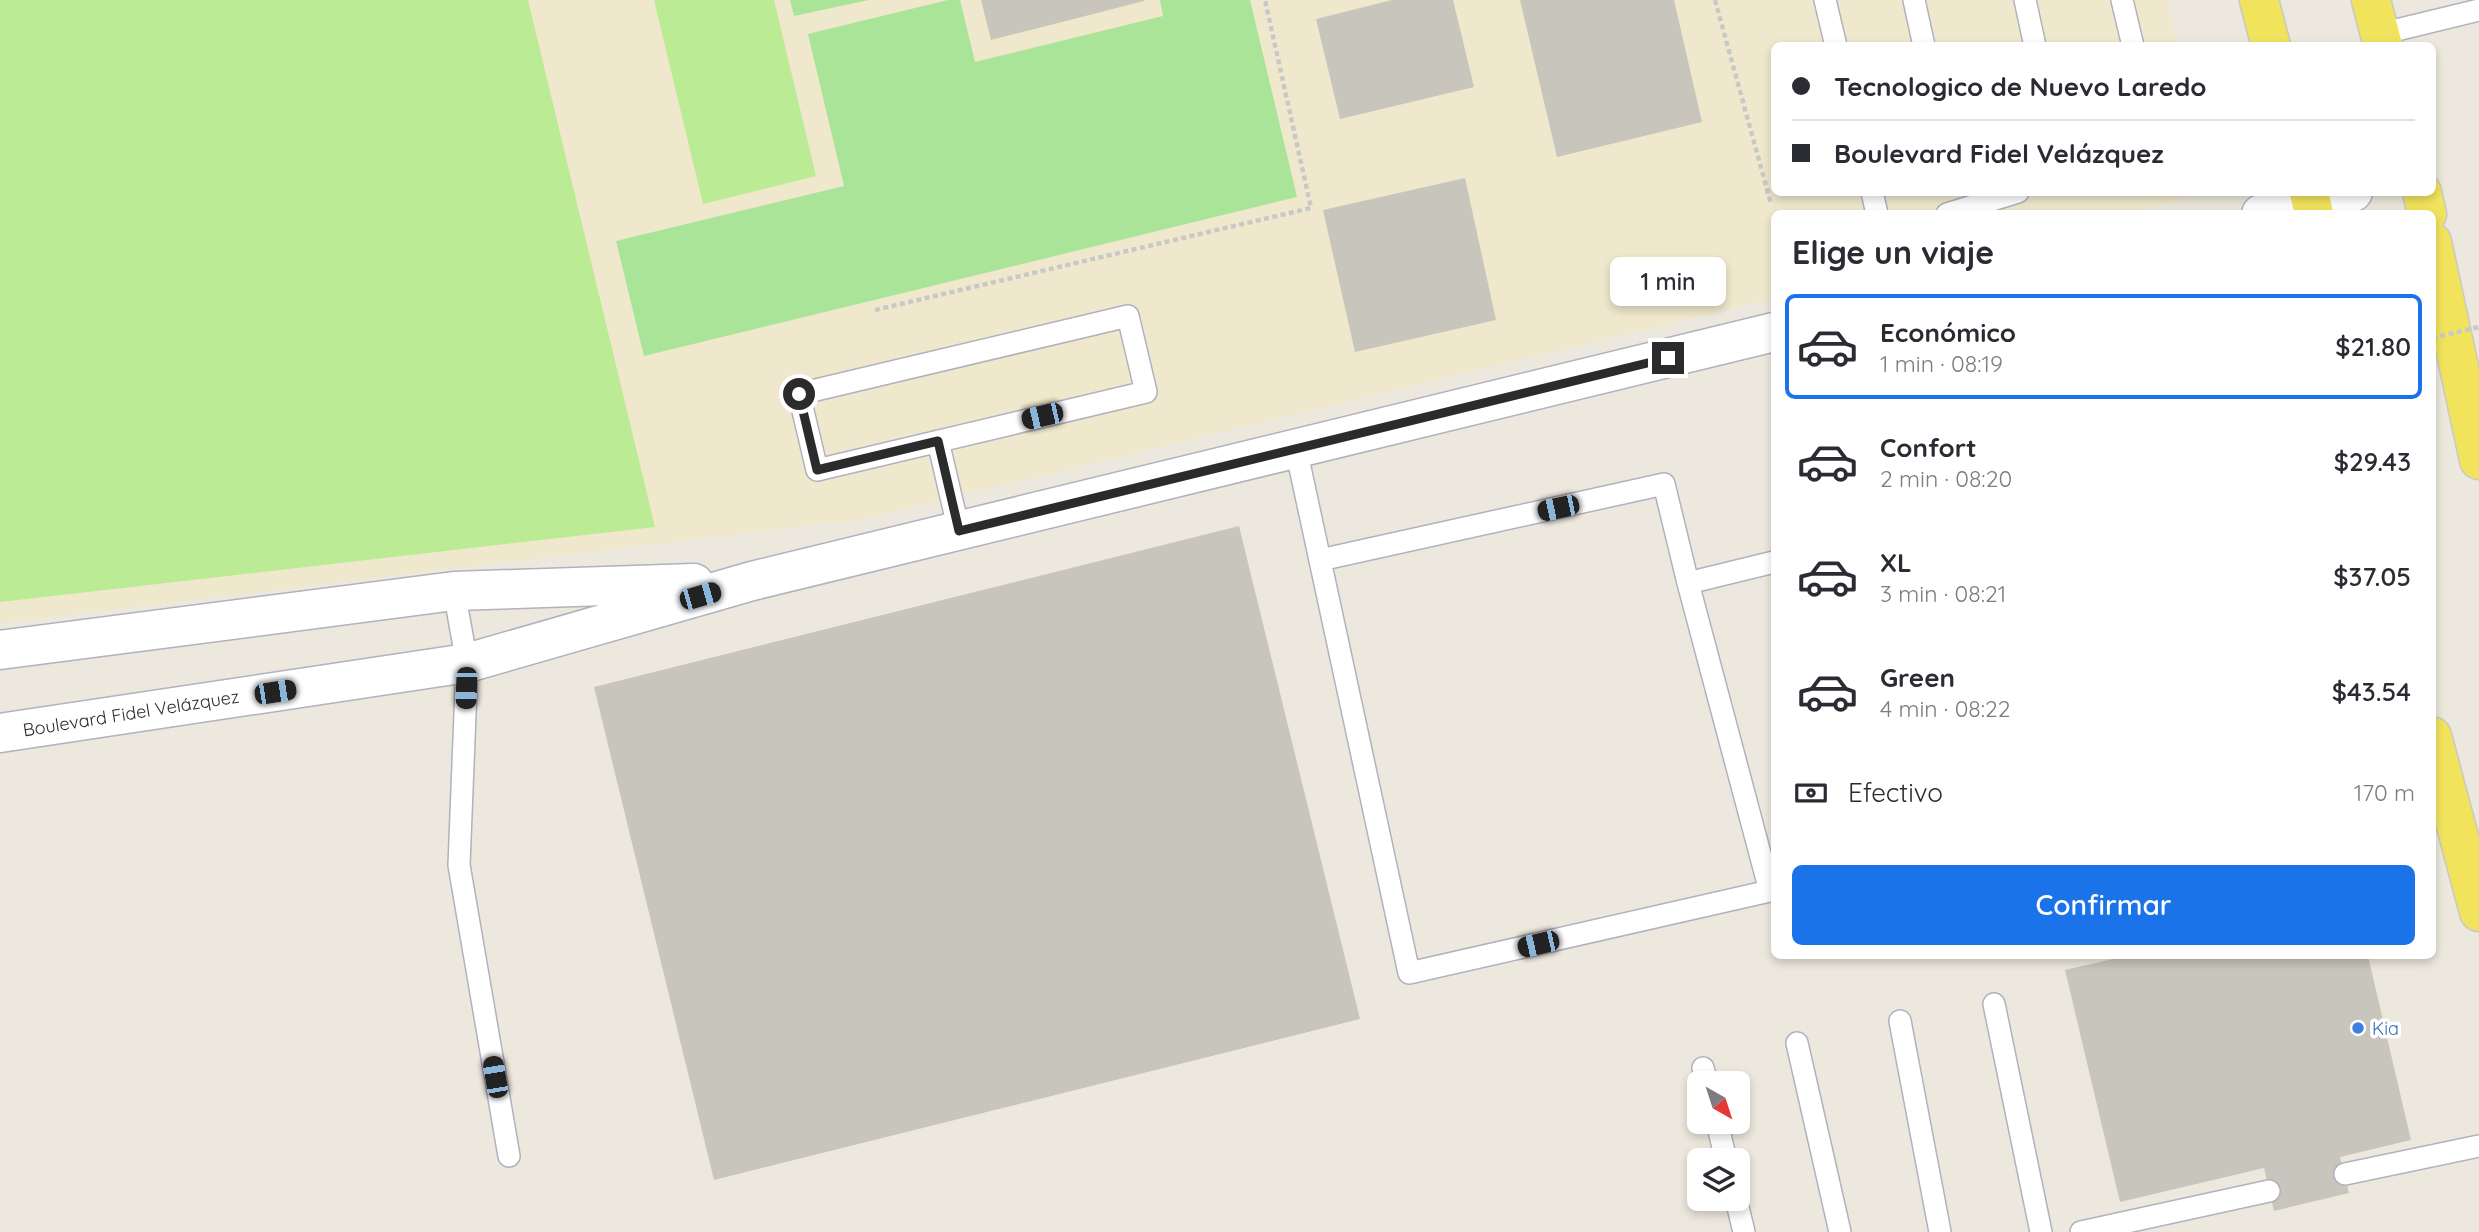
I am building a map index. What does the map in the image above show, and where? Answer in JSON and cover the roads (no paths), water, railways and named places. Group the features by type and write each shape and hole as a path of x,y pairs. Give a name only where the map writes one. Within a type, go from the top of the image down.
{"main road":[{"path":"2259,0 2270,42"},
{"path":"2436,261 2479,460"},
{"path":"2436,750 2479,912"}],"street":[{"path":"2279,210 2338,196"},
{"name":"Boulevard Fidel Velázquez","path":"0,733 467,663 752,582 1771,333"},
{"name":"Boulevard Fidel Velázquez","path":"0,650 454,591 752,582"}],"lane":[{"path":"1825,0 1835,42"},
{"path":"1914,0 1923,42"},
{"path":"2025,0 2034,42"},
{"path":"2122,0 2132,42"},
{"path":"2378,26 2479,10"},
{"path":"1958,207 2002,196"},
{"path":"1128,316 1146,392 938,441 817,470 799,394 1128,316"},
{"path":"938,441 959,531"},
{"path":"1296,449 1409,973 1771,891"},
{"path":"1320,560 1664,484 1688,583 1771,887"},
{"path":"1688,583 1771,563"},
{"path":"454,591 467,663 459,864 509,1156"},
{"path":"1994,1004 2041,1232"},
{"path":"1900,1021 1940,1232"},
{"path":"1797,1043 1840,1232"},
{"path":"2345,1174 2479,1146"},
{"path":"2081,1232 2269,1191"},
{"path":"1738,1211 1744,1232"}],"place":[{"name":"Kia","path":"2358,1028"}]}
